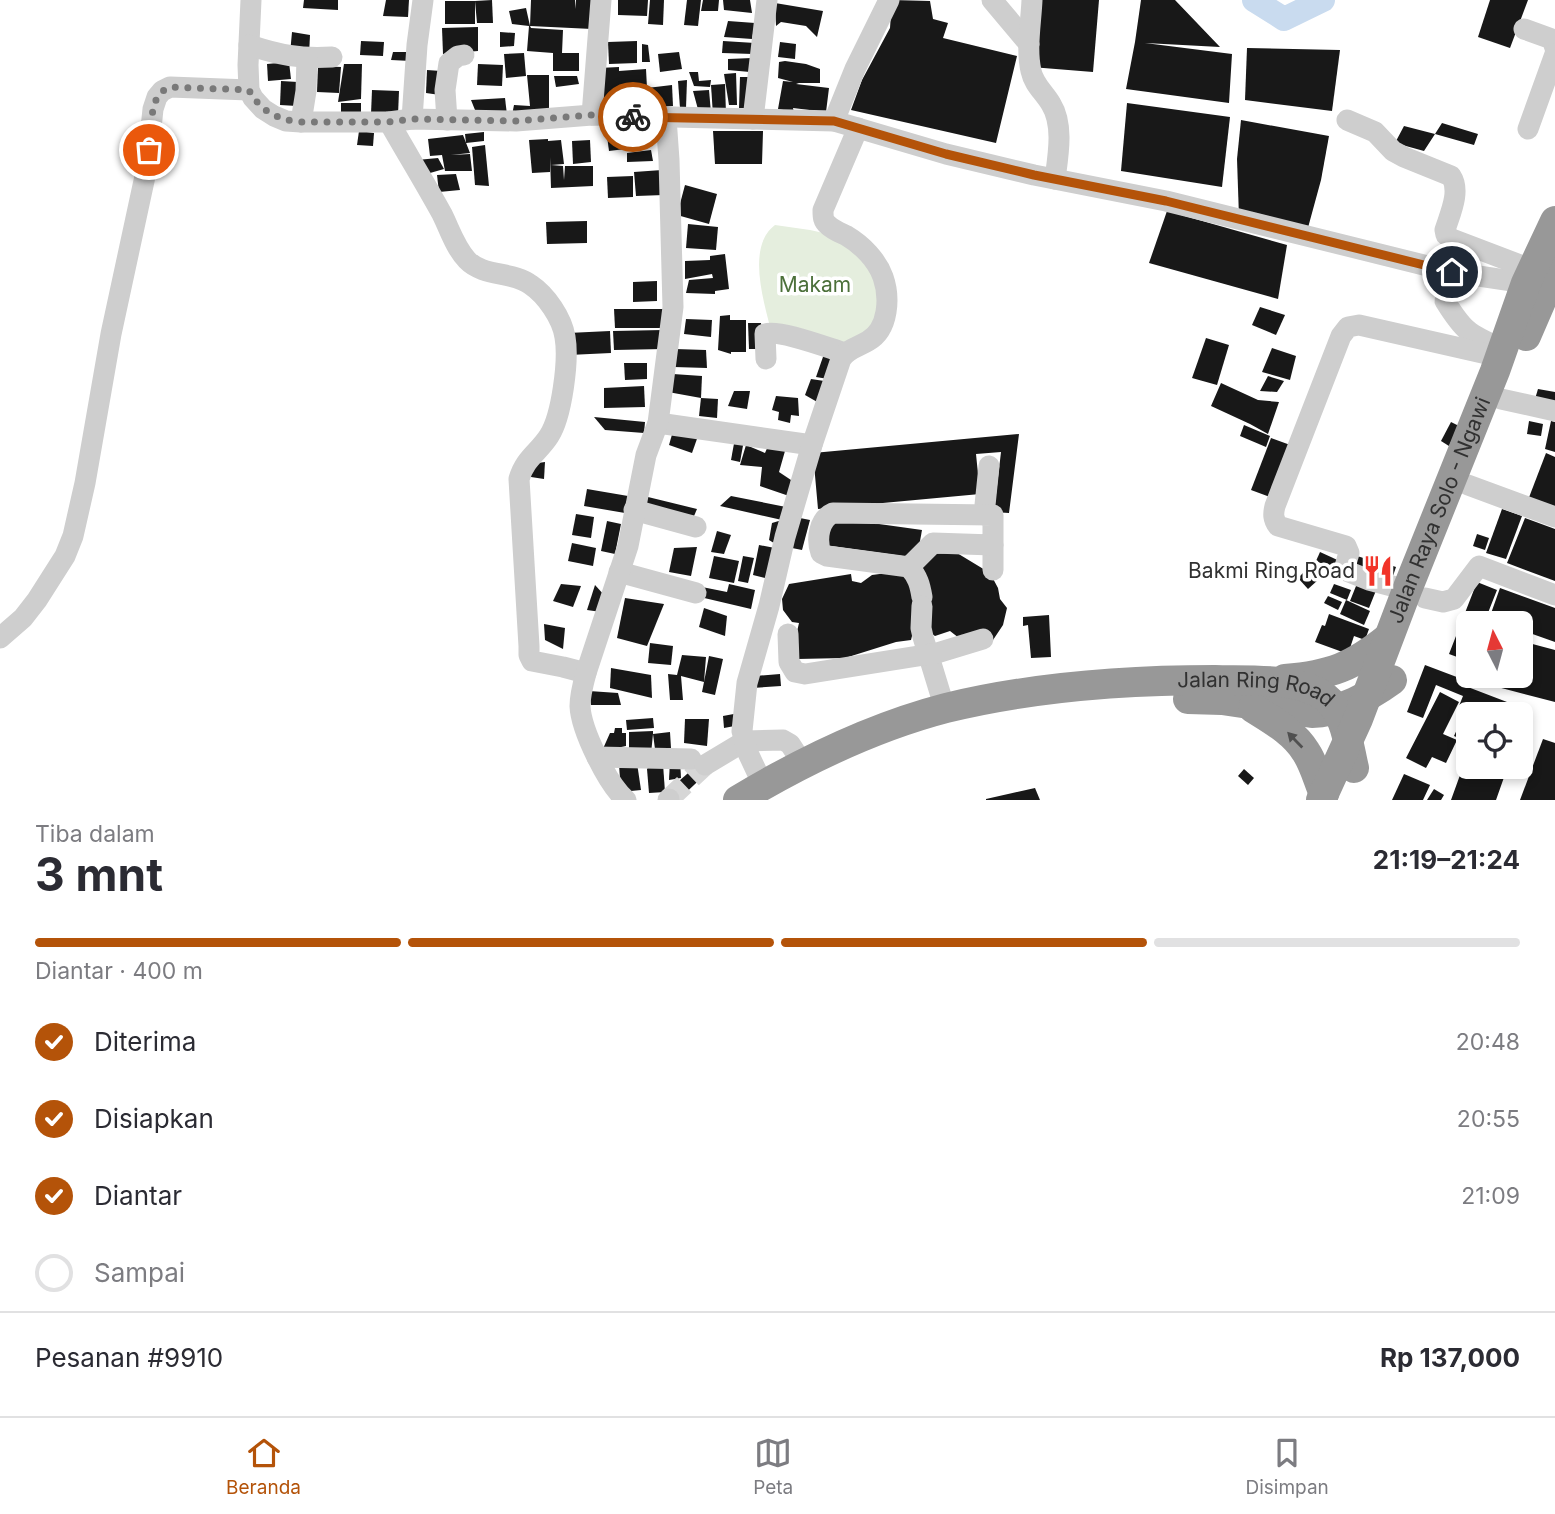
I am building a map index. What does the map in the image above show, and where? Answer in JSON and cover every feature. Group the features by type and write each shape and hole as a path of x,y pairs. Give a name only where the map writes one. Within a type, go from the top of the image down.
{"highway":[{"name":"Jalan Raya Solo - Ngawi","path":"1380,687 1388,638 1416,594 1468,485 1501,399 1545,279 1555,221"},
{"name":"Jalan Raya Solo - Ngawi","path":"1328,798 1351,755 1380,687 1416,594 1501,353 1545,279"},
{"path":"1328,798 1306,750 1293,735 1272,719 1254,692 1345,667 1364,657 1388,638"},
{"name":"Jalan Ring Road","path":"759,795 803,764 872,733 949,708 1032,693 1200,680 1254,692 1312,713 1336,708 1380,687"},
{"name":"Jalan Ring Road","path":"759,795 815,779 877,752 933,733 992,719 1254,692"},
{"path":"1336,708 1351,755"}],"street":[{"path":"251,0 249,90 263,108 286,121 516,121 592,115 834,121 946,154 1166,201 1452,272 1545,279"},
{"path":"412,119 423,0"},
{"path":"592,115 601,0"},
{"path":"753,119 767,0"},
{"path":"834,121 855,69 889,0"},
{"path":"992,0 1029,44"},
{"path":"1032,0 1030,68 1034,82 1051,102 1059,124 1055,179"},
{"path":"1524,29 1552,39 1555,48"},
{"path":"248,45 269,52 307,58 332,57"},
{"path":"1528,129 1549,89 1555,54"},
{"path":"447,120 445,90 449,63 464,55"},
{"path":"301,122 307,58"},
{"path":"0,638 23,618 37,600 65,556 73,536 86,483 116,309 147,167 153,109 157,97 170,87 249,90"},
{"path":"626,800 617,792 597,757 581,716 581,694 628,546 646,455 658,423 673,307 666,118"},
{"path":"1347,120 1375,132 1393,151 1404,157 1451,176 1455,181 1455,191 1446,235 1545,279"},
{"path":"389,122 443,216 455,243 468,261 475,267 531,284 545,299 561,324 565,336 565,364 563,389 555,420 548,437 526,462 519,479 528,646 532,661 586,673"},
{"path":"759,795 742,731 747,683 785,537 841,359 845,353 871,340 878,333 886,314 886,290 881,272 864,249 830,227 823,215 858,128"},
{"path":"1445,300 1458,322 1469,333 1501,353"},
{"path":"1501,353 1353,325 1345,329 1275,506 1274,520 1278,526 1346,545 1349,554 1344,570 1443,602 1454,598 1479,566 1555,595"},
{"path":"766,359 765,334 770,332 845,353"},
{"path":"1501,399 1555,411"},
{"path":"658,423 812,445"},
{"path":"984,515 989,466"},
{"path":"1468,485 1555,517"},
{"path":"634,510 696,527"},
{"path":"949,708 932,653 921,628 922,602 916,576 908,567 821,553 819,546 822,523 825,516 833,513 993,515 993,569"},
{"path":"908,567 933,543 934,516"},
{"path":"933,543 993,545"},
{"path":"620,572 696,593"},
{"path":"788,634 789,662 795,671 804,674 932,653 983,639"},
{"path":"597,757 698,762 745,741 787,741 803,764"}],"green space":[{"name":"Makam","path":"775,225 828,234 846,241 878,281 878,326 845,347 770,327 761,288 759,259 766,234"}],"building":[{"path":"304,0 338,0 338,10 303,8"},
{"path":"386,0 409,0 408,17 383,16"},
{"path":"492,0 493,23 477,23 475,1"},
{"path":"531,0 575,0 575,9 576,0 594,0 592,29 530,26"},
{"path":"618,0 648,0 647,16 618,15"},
{"path":"650,0 664,0 663,25 648,24"},
{"path":"687,0 701,0 698,26 684,25"},
{"path":"703,0 719,0 718,11 701,11"},
{"path":"723,0 750,0 752,13 724,10"},
{"path":"892,0 930,1 933,19 948,23 943,38 1017,56 996,143 851,110 862,80 890,28"},
{"path":"1037,0 1099,0 1093,72 1031,67"},
{"path":"1141,0 1175,0 1220,47 1145,43 1232,54 1229,103 1126,89"},
{"path":"1490,0 1528,0 1510,48 1478,37"},
{"path":"445,1 475,1 475,24 445,24"},
{"path":"775,3 823,11 817,37 806,26 781,22 776,26"},
{"path":"526,8 531,28 563,30 562,53 579,53 579,71 553,71 553,53 527,51 529,26 512,24 509,11"},
{"path":"728,21 755,23 752,39 724,37"},
{"path":"478,27 478,51 443,54 442,28"},
{"path":"292,32 310,35 309,55 290,54"},
{"path":"500,32 515,33 514,46 500,47"},
{"path":"361,41 384,42 383,56 360,55"},
{"path":"637,41 637,63 609,64 608,42"},
{"path":"723,41 755,43 753,54 722,53"},
{"path":"780,42 796,44 795,59 778,57"},
{"path":"642,44 648,45 650,62 642,62"},
{"path":"1247,48 1340,50 1332,111 1245,100"},
{"path":"393,52 413,52 411,61 391,60"},
{"path":"679,52 682,69 660,72 658,54"},
{"path":"524,53 526,76 506,78 504,54"},
{"path":"752,58 750,72 728,70 728,59"},
{"path":"289,62 291,79 268,81 267,64"},
{"path":"779,62 820,69 820,83 796,84 829,88 826,112 778,109 783,81 793,82 778,78"},
{"path":"344,64 362,64 361,99 338,102"},
{"path":"478,64 503,65 502,86 477,85"},
{"path":"318,66 341,67 339,93 317,92"},
{"path":"619,67 619,71 646,69 647,88 620,90 620,100 600,101 599,68"},
{"path":"427,70 441,71 440,95 426,93"},
{"path":"689,72 698,72 699,81 711,80 710,87 694,86"},
{"path":"736,73 737,105 729,105 724,74"},
{"path":"527,75 549,75 549,111 512,115 514,105 530,106"},
{"path":"554,76 577,76 579,84 556,87"},
{"path":"740,77 754,77 754,108 739,108"},
{"path":"687,80 686,108 680,108 678,81"},
{"path":"281,81 298,82 297,106 280,105"},
{"path":"725,84 726,114 713,115 711,85"},
{"path":"672,85 673,106 643,108 647,88"},
{"path":"372,90 399,91 398,115 371,114"},
{"path":"709,90 711,113 699,113 693,91"},
{"path":"505,98 507,115 477,115 471,100"},
{"path":"341,103 361,103 361,119 341,120"},
{"path":"1127,103 1230,117 1222,187 1121,171"},
{"path":"1241,120 1329,136 1321,180 1306,235 1239,217 1237,159"},
{"path":"1442,123 1478,134 1474,145 1435,134"},
{"path":"1404,126 1435,134 1424,151 1395,143"},
{"path":"359,131 374,133 373,146 357,145"},
{"path":"713,131 763,131 762,164 715,164"},
{"path":"484,132 484,141 466,143 465,134"},
{"path":"632,134 633,148 609,151 607,136"},
{"path":"463,135 470,153 451,155 470,154 472,171 445,171 442,155 430,156 428,139"},
{"path":"529,140 561,140 564,164 551,165 563,166 564,180 565,166 593,166 593,186 551,188 550,157 550,172 532,173"},
{"path":"590,140 591,162 573,164 572,141"},
{"path":"485,145 489,186 475,185 472,147"},
{"path":"651,150 653,161 627,162 627,153"},
{"path":"438,158 444,169 423,175 417,160"},
{"path":"662,170 664,195 636,196 634,172"},
{"path":"456,174 460,190 439,192 437,175"},
{"path":"633,176 633,197 608,198 607,177"},
{"path":"685,185 717,194 709,224 677,215"},
{"path":"1167,211 1287,245 1278,299 1149,263"},
{"path":"587,221 587,243 547,244 546,222"},
{"path":"688,224 718,227 716,250 686,248"},
{"path":"725,254 729,289 715,291 715,294 686,293 689,280 713,278 712,274 685,279 685,261 710,260 710,256"},
{"path":"657,281 657,301 633,302 633,282"},
{"path":"1260,307 1285,315 1276,335 1252,325"},
{"path":"614,309 664,309 663,328 615,328"},
{"path":"730,315 730,320 746,320 746,352 731,354 718,350 720,316"},
{"path":"686,319 712,320 711,337 684,334"},
{"path":"748,323 761,323 765,349 749,349"},
{"path":"663,330 663,349 614,350 613,331"},
{"path":"610,331 611,353 569,355 568,333"},
{"path":"1206,338 1229,345 1217,385 1192,378"},
{"path":"1272,348 1296,356 1290,380 1262,372"},
{"path":"675,349 706,350 707,368 674,367"},
{"path":"824,354 836,359 828,379 816,377"},
{"path":"624,363 647,363 647,379 625,380"},
{"path":"673,374 702,376 701,398 668,392"},
{"path":"1268,376 1284,381 1277,392 1260,391"},
{"path":"811,379 831,382 819,403 805,395"},
{"path":"1221,383 1258,400 1279,402 1268,434 1211,406"},
{"path":"644,386 645,407 604,408 604,388"},
{"path":"1538,389 1555,392 1555,402 1535,399"},
{"path":"734,391 750,391 747,409 728,406"},
{"path":"776,396 798,398 799,416 791,415 790,423 778,420 779,412 772,410"},
{"path":"701,398 718,399 717,418 699,416"},
{"path":"594,417 645,422 644,433 605,430"},
{"path":"1529,421 1543,424 1541,436 1527,434"},
{"path":"1551,421 1555,422 1555,452 1545,449"},
{"path":"1451,422 1459,426 1449,446 1441,441"},
{"path":"1244,425 1270,436 1266,447 1240,436"},
{"path":"673,431 698,436 692,453 669,445"},
{"path":"1019,434 1009,513 994,512 1001,452 976,454 980,494 818,509 813,453"},
{"path":"735,438 744,440 740,462 731,460"},
{"path":"1271,438 1293,446 1273,498 1251,490"},
{"path":"746,445 765,453 768,446 785,451 779,472 791,480 789,496 760,486 762,467 740,465"},
{"path":"1546,453 1555,457 1555,510 1528,500"},
{"path":"545,462 544,479 531,477 531,464"},
{"path":"587,489 628,496 625,513 584,506"},
{"path":"731,496 786,507 777,545 769,540 772,523 782,520 720,506"},
{"path":"648,497 697,509 694,516 643,505"},
{"path":"1502,509 1522,516 1506,559 1486,553"},
{"path":"576,514 594,517 591,538 572,535"},
{"path":"829,517 922,530 917,558 824,545"},
{"path":"800,518 810,520 802,550 792,548"},
{"path":"1525,518 1555,529 1555,581 1507,563"},
{"path":"607,521 621,524 615,554 601,551"},
{"path":"717,531 731,535 724,554 711,552"},
{"path":"1477,534 1489,538 1485,550 1473,546"},
{"path":"572,543 596,548 593,566 568,561"},
{"path":"759,545 775,548 769,579 753,575"},
{"path":"697,547 691,576 669,572 674,548"},
{"path":"1320,552 1344,563 1341,572 1316,561"},
{"path":"957,553 990,573 1000,599 1007,608 1003,625 993,640 959,638 950,631 935,636 925,629 913,632 911,640 845,658 797,659 796,636 799,623 792,622 783,610 782,599 789,584 851,574 852,581 861,583 872,575 902,571 918,573 926,554"},
{"path":"714,556 739,561 734,583 709,578"},
{"path":"743,556 754,558 748,583 738,581"},
{"path":"1357,556 1370,560 1366,572 1353,567"},
{"path":"1378,561 1396,567 1391,582 1373,576"},
{"path":"1307,569 1318,580 1308,589 1298,578"},
{"path":"1358,581 1377,588 1369,608 1350,601"},
{"path":"1477,582 1497,590 1489,611 1466,611"},
{"path":"561,584 581,586 573,607 553,601"},
{"path":"729,584 755,590 751,609 700,597 702,587 727,592"},
{"path":"1334,584 1351,590 1347,600 1330,593"},
{"path":"595,585 605,596 601,612 587,610"},
{"path":"1500,588 1555,608 1555,642 1533,634 1533,611 1492,611"},
{"path":"1328,596 1342,602 1338,610 1324,603"},
{"path":"625,598 664,604 647,646 617,638"},
{"path":"1346,600 1370,611 1364,625 1340,614"},
{"path":"704,608 727,616 725,636 699,627"},
{"path":"1329,614 1369,629 1365,640 1354,636 1348,654 1315,642"},
{"path":"1049,615 1051,657 1031,658 1028,625 1023,626 1023,617"},
{"path":"544,624 565,628 563,649 545,640"},
{"path":"1456,636 1456,657 1449,654"},
{"path":"650,643 673,646 671,665 648,663"},
{"path":"1533,644 1555,650 1555,702 1502,688 1533,688"},
{"path":"682,655 706,657 704,682 681,676 683,700 670,700 668,674 677,675"},
{"path":"709,656 723,659 715,695 702,692"},
{"path":"1425,665 1456,677 1456,688 1470,688 1507,702 1461,702 1463,696 1436,685 1423,718 1407,712"},
{"path":"611,668 651,675 652,698 610,688"},
{"path":"780,674 781,686 752,688 754,676"},
{"path":"589,691 618,693 621,705 591,705"},
{"path":"1440,692 1459,702 1456,702 1456,708 1443,734 1456,740 1446,763 1432,757 1426,768 1406,758"},
{"path":"739,713 740,725 724,728 723,716"},
{"path":"653,718 654,728 627,730 626,720"},
{"path":"685,719 709,719 707,746 684,743"},
{"path":"615,728 622,728 622,733 626,733 626,746 602,751 610,733 614,733"},
{"path":"653,731 651,754 629,751 629,732"},
{"path":"670,732 671,748 655,749 653,734"},
{"path":"1543,739 1555,743 1555,800 1520,800 1528,779 1533,779 1533,766"},
{"path":"680,759 681,778 669,780 670,761"},
{"path":"702,761 710,770 678,800 664,794"},
{"path":"637,763 641,790 621,792 619,765"},
{"path":"663,764 665,792 649,793 647,769 650,765"},
{"path":"1244,769 1254,778 1248,785 1238,776"},
{"path":"1404,774 1430,785 1423,800 1392,800"},
{"path":"1459,779 1503,779 1496,800 1451,800"},
{"path":"1035,788 1040,800 986,800 986,799"},
{"path":"1434,789 1444,795 1441,800 1427,800"}],"waterway":[{"path":"1254,0 1284,19 1323,0"}],"tunnel":[{"path":"669,799 705,765"}],"way so far":[{"path":"149,150 153,109 157,97 170,87 249,90 253,98 274,116 286,121 301,122 389,122 412,119 516,121 592,115 633,117"}],"place":[{"name":"Bakmi Ring Road","path":"1378,571"}],"route":[{"path":"633,117 834,121 946,154 1034,175 1166,201 1452,272"}]}
